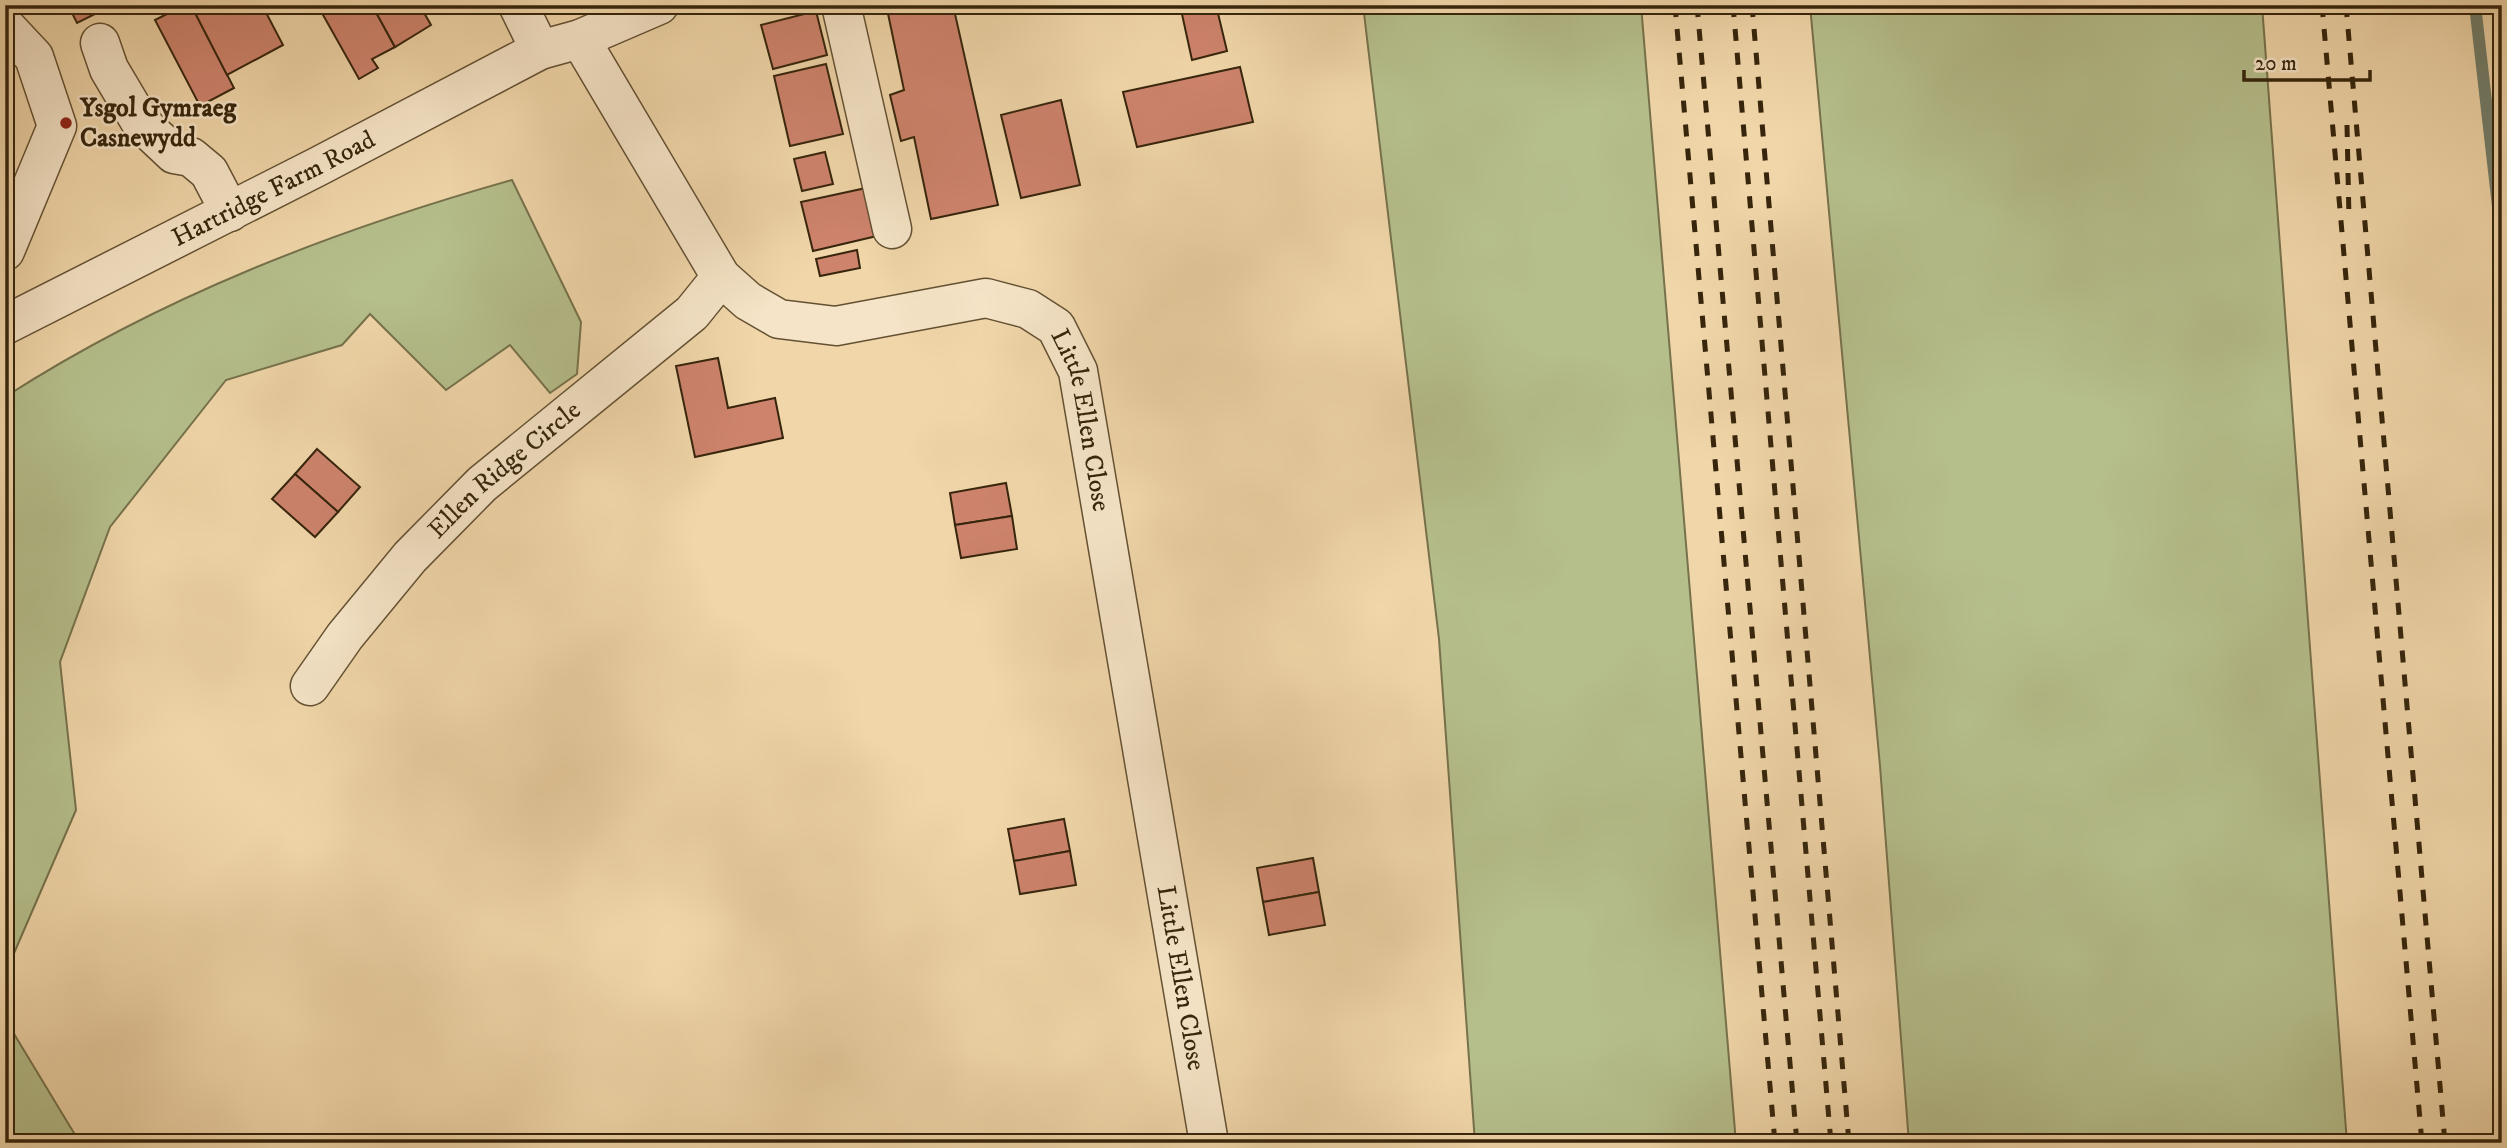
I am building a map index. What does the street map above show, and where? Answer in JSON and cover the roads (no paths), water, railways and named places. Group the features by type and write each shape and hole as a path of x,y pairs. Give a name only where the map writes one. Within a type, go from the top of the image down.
{"street":[{"path":"518,5 540,50"},
{"name":"Hartridge Farm Road","path":"5,325 230,212 540,50 580,39 659,5"},
{"path":"841,5 892,229"},
{"path":"5,26 34,57 57,126 14,200 5,251"},
{"name":"Little Ellen Close","path":"580,39 634,125 721,277 748,301 779,319 836,326 986,298 1028,309 1056,327 1078,371 1209,1143"},
{"path":"100,43 109,69 141,123 174,154 191,157 209,172 230,212"},
{"name":"Ellen Ridge Circle","path":"310,686 345,636 410,557 482,484 692,313 721,277"}],"waterway":[{"path":"2475,5 2502,241"}],"railway":[{"path":"1675,5 1775,1143"},
{"path":"1697,5 1797,1143"},
{"path":"1733,5 1831,1143"},
{"path":"1752,5 1849,1143"},
{"path":"2322,5 2422,1143"},
{"path":"2346,5 2445,1143"},
{"path":"2347,125 2349,219"}],"place":[{"name":"Ysgol Gymraeg Casnewydd","path":"66,123"}]}
